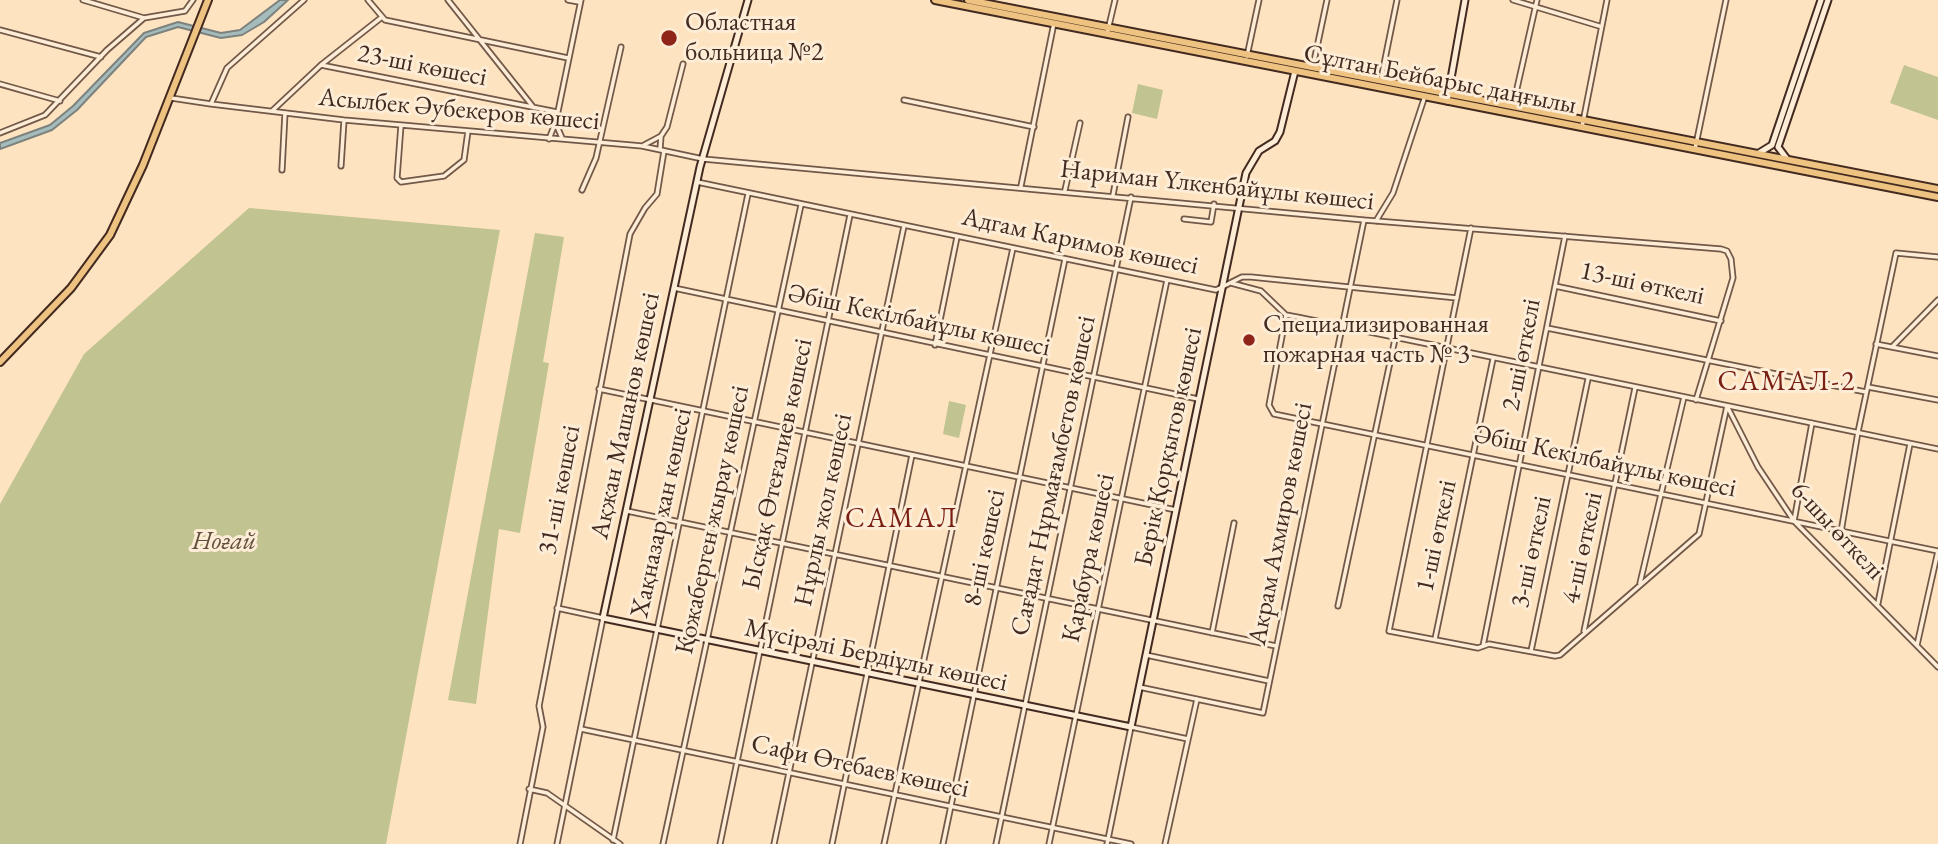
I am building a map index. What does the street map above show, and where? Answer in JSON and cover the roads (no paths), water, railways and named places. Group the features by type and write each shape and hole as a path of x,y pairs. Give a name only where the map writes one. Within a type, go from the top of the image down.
{"main road":[{"path":"0,362 40,323 96,256 124,207 208,0"},
{"name":"Сұлтан Бейбарыс даңғылы","path":"934,0 1108,31"},
{"name":"Сұлтан Бейбарыс даңғылы","path":"968,0 1108,31 1381,81 1582,127 1759,153 1938,189"},
{"name":"Сұлтан Бейбарыс даңғылы","path":"1247,58 1295,71 1425,96 1513,106 1583,119 1938,197"}],"street":[{"path":"83,0 144,18 185,11 193,0"},
{"path":"211,104 227,68 304,0"},
{"path":"368,0 385,20 568,58"},
{"path":"448,0 534,108"},
{"path":"549,139 556,121 580,1 568,0"},
{"name":"Ақжан Машанов көшесі","path":"557,844 696,182 748,0"},
{"path":"1108,31 1115,0"},
{"path":"1247,58 1258,0"},
{"path":"1313,68 1328,0"},
{"path":"1381,81 1397,0"},
{"path":"1448,97 1465,0"},
{"path":"1513,0 1600,26"},
{"path":"1513,106 1537,0"},
{"path":"1582,127 1607,0"},
{"path":"1695,145 1726,0"},
{"path":"1759,153 1772,145 1821,0"},
{"path":"1787,159 1779,147 1828,0"},
{"path":"271,111 321,65 382,17"},
{"path":"0,133 45,115 101,57 144,18"},
{"path":"1020,187 1054,23"},
{"path":"0,30 101,57"},
{"path":"582,190 596,158 621,47"},
{"path":"642,146 661,136 667,127 683,64"},
{"name":"23-ші көшесі","path":"321,65 557,112"},
{"name":"Берік Қорқытов көшесі","path":"1108,842 1239,207 1253,159 1280,132 1295,71"},
{"path":"0,84 60,101"},
{"path":"1375,221 1392,193 1425,96"},
{"name":"Асылбек Әубекеров көшесі","path":"169,98 344,120 642,146 703,159"},
{"path":"904,100 1034,127"},
{"path":"282,170 285,113"},
{"path":"1113,195 1128,117"},
{"path":"341,166 344,120"},
{"path":"556,121 559,136 564,140"},
{"path":"1065,190 1080,123"},
{"path":"401,125 397,178 401,182 444,176 464,160 468,131"},
{"name":"31-ші көшесі","path":"520,844 543,727 539,706 599,389 630,234 645,208 657,194 661,136"},
{"name":"Нариман Үлкенбайұлы көшесі","path":"703,159 1727,251 1734,269 1721,321"},
{"name":"Адгам Каримов көшесі","path":"696,182 1216,290 1242,277 1251,277 1457,298"},
{"name":"Хақназар хан көшесі","path":"614,840 748,194"},
{"name":"Сағадат Нұрмағамбетов көшесі","path":"996,844 1130,197"},
{"path":"1184,219 1210,222 1214,204"},
{"name":"Қожаберген жырау көшесі","path":"663,844 801,205"},
{"name":"Ысқақ Өтеғалиев көшесі","path":"720,844 850,215"},
{"name":"Акрам Ахмиров көшесі","path":"1197,698 1264,713 1364,220"},
{"name":"Нұрлы жол көшесі","path":"774,844 904,226"},
{"path":"1471,228 1389,631 1478,648 1483,646 1555,656 1560,654 1699,534 1727,406"},
{"name":"2-ші өткелі","path":"1483,646 1565,236"},
{"path":"935,345 957,237"},
{"path":"884,844 1013,248"},
{"path":"1841,532 1866,389 1896,253 1938,257"},
{"name":"8-шi көшесi","path":"943,844 1066,259"},
{"name":"Қарабура көшесі","path":"1049,844 1167,280"},
{"path":"1231,284 1267,293 1286,315 1938,449"},
{"name":"13-ші өткелі","path":"1555,286 1721,321"},
{"name":"Әбіш Кекілбайұлы көшесі","path":"674,288 1198,399"},
{"path":"1892,347 1938,300"},
{"name":"Әбіш Кекілбайұлы көшесі","path":"1286,315 1269,405 1274,414 1938,551"},
{"path":"1696,400 1721,321"},
{"path":"1547,328 1708,361 1938,400"},
{"path":"1338,606 1395,339"},
{"path":"1876,344 1938,356"},
{"name":"1-ші өткелі","path":"1435,639 1493,359"},
{"name":"3-ші өткелі","path":"1531,651 1588,378"},
{"name":"4-ші өткелі","path":"1584,633 1636,388"},
{"path":"599,389 1175,510"},
{"path":"1640,585 1684,397"},
{"name":"6-шы өткелі","path":"1727,406 1758,467 1794,521 1878,603 1938,667"},
{"path":"1794,521 1812,423"},
{"path":"1878,603 1910,443"},
{"path":"832,844 912,455"},
{"path":"625,511 1276,646"},
{"path":"1212,633 1234,523"},
{"path":"1917,645 1938,551"},
{"name":"Мүсірәлі Бердіұлы көшесі","path":"557,608 657,631 1188,739"},
{"path":"1146,655 1269,681"},
{"path":"1139,687 1197,698 1165,844"},
{"name":"Сафи Өтебаев көшесі","path":"581,729 1052,827 1108,842 1131,844"},
{"path":"530,789 547,793 564,808 620,844"}],"water":[{"path":"280,0 288,0 264,22 242,35 221,38 178,27 146,37 77,110 52,130 0,149 0,143 50,125 73,106 144,33 178,22 221,33 240,30"}],"place":[{"name":"Областная больница №2","path":"669,38"},
{"name":"Специализированная пожарная часть № 3","path":"1249,340"}],"district":[{"name":"САМАЛ-2","path":"1787,382"},
{"name":"САМАЛ","path":"902,519"}],"park label":[{"name":"Ноғай","path":"224,542"}]}
